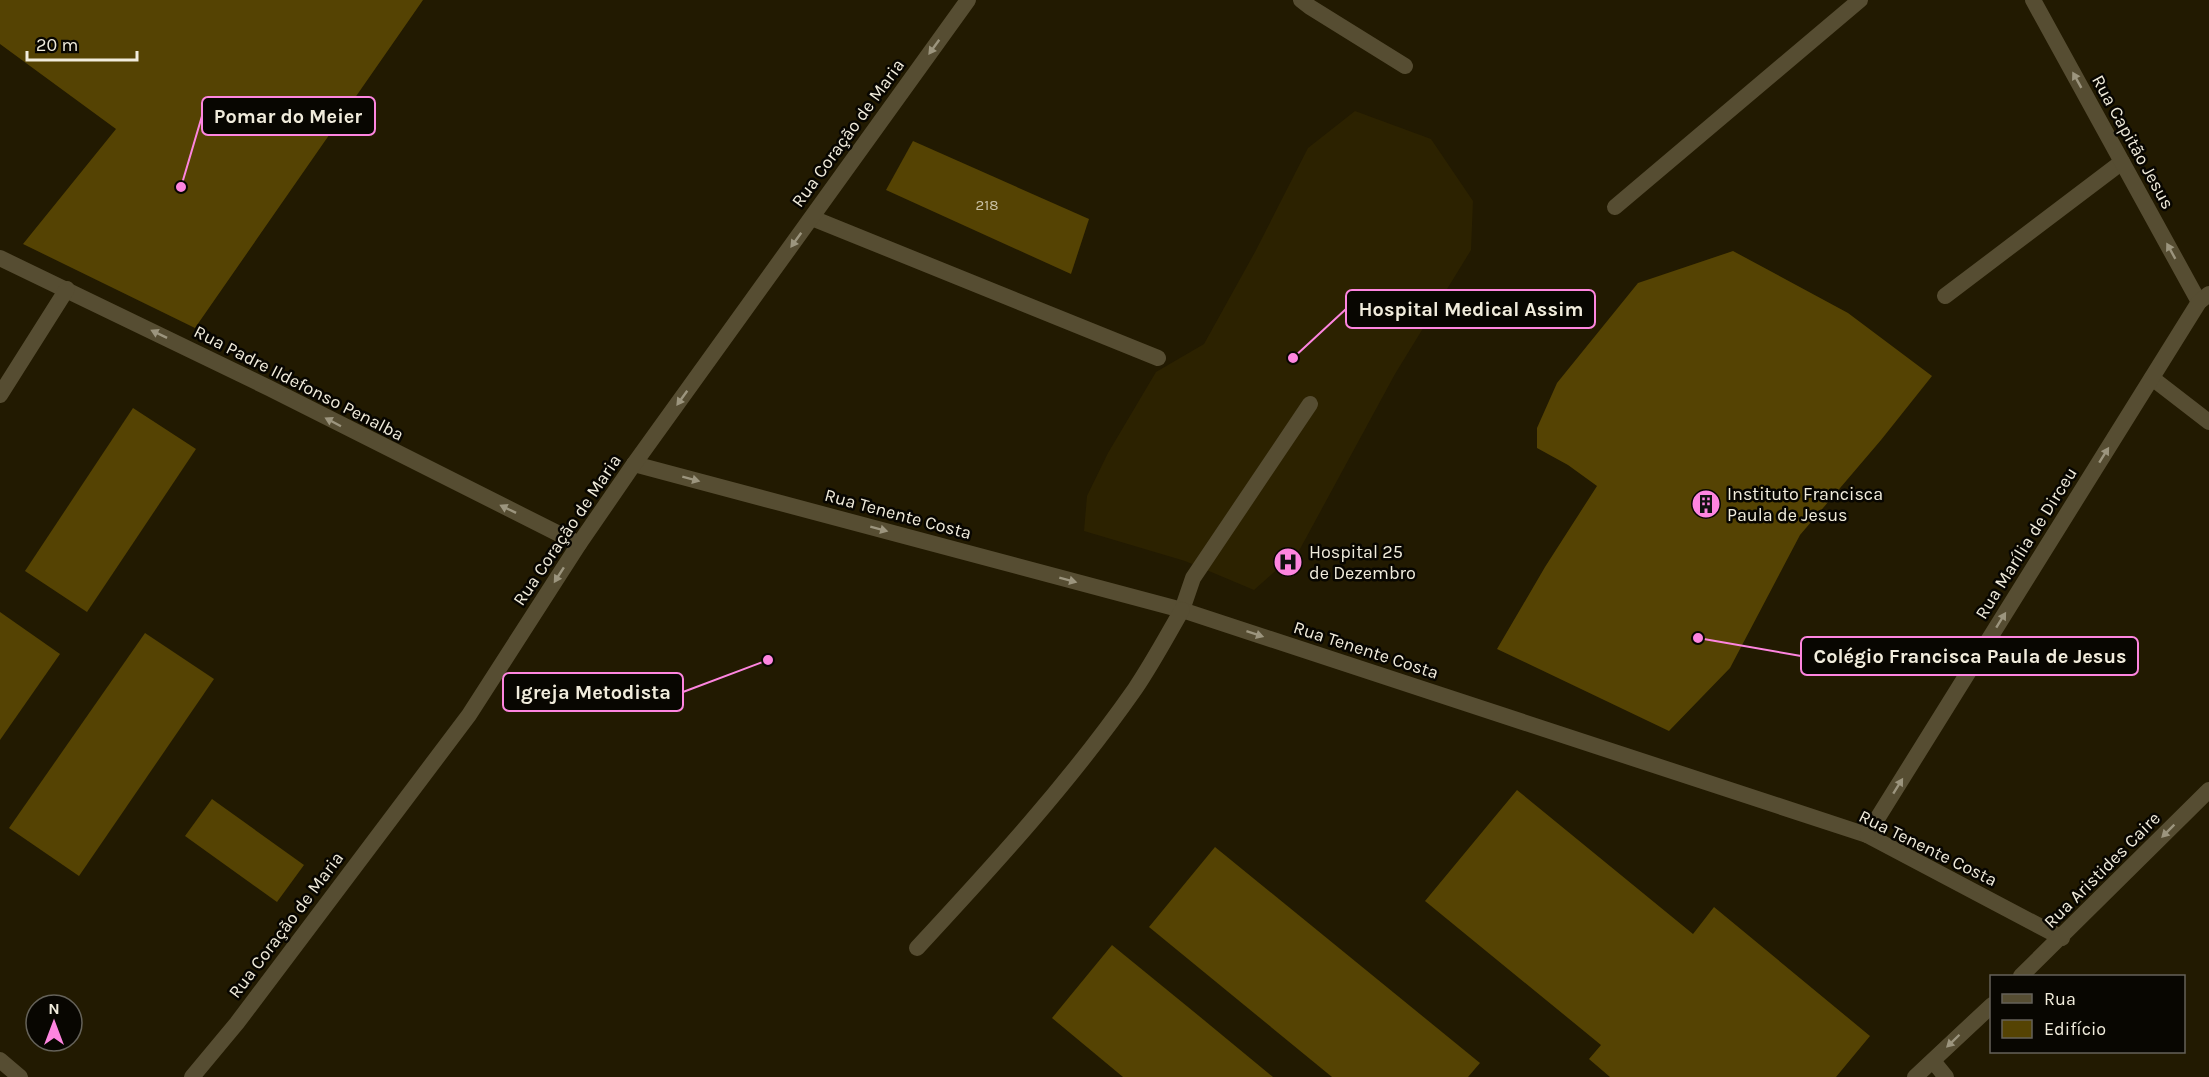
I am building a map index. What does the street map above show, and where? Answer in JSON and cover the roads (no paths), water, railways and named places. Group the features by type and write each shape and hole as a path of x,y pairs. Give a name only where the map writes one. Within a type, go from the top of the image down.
{"street":[{"name":"Rua Coração de Maria","path":"192,1077 237,1023 469,715 579,544 634,464 968,0"},
{"path":"1301,0 1405,66"},
{"path":"1615,207 1860,0"},
{"name":"Rua Capitão Jesus","path":"2033,0 2122,162 2204,298"},
{"path":"1945,296 2122,162"},
{"path":"812,218 1158,358"},
{"name":"Rua Padre Ildefonso Penalba","path":"0,258 67,289 579,544"},
{"path":"0,395 67,289"},
{"name":"Rua Marília de Dirceu","path":"1867,836 2204,298"},
{"path":"2152,378 2209,422"},
{"path":"917,948 1019,838 1099,738 1136,687 1182,610 1193,578 1310,404"},
{"name":"Rua Tenente Costa","path":"634,464 1182,610 1867,836 2062,938"},
{"name":"Rua Aristides Caire","path":"2022,975 2209,790"},
{"path":"1915,1077 1990,1007"},
{"path":"0,1060 20,1077"},
{"path":"1933,1060 1946,1077"}],"place":[{"name":"Pomar do Meier","path":"181,187"},
{"name":"Hospital Medical Assim","path":"1293,358"},
{"name":"Instituto Francisca Paula de Jesus","path":"1706,504"},
{"name":"Hospital 25 de Dezembro","path":"1288,562"},
{"name":"Colégio Francisca Paula de Jesus","path":"1698,638"},
{"name":"Igreja Metodista","path":"768,660"}]}
